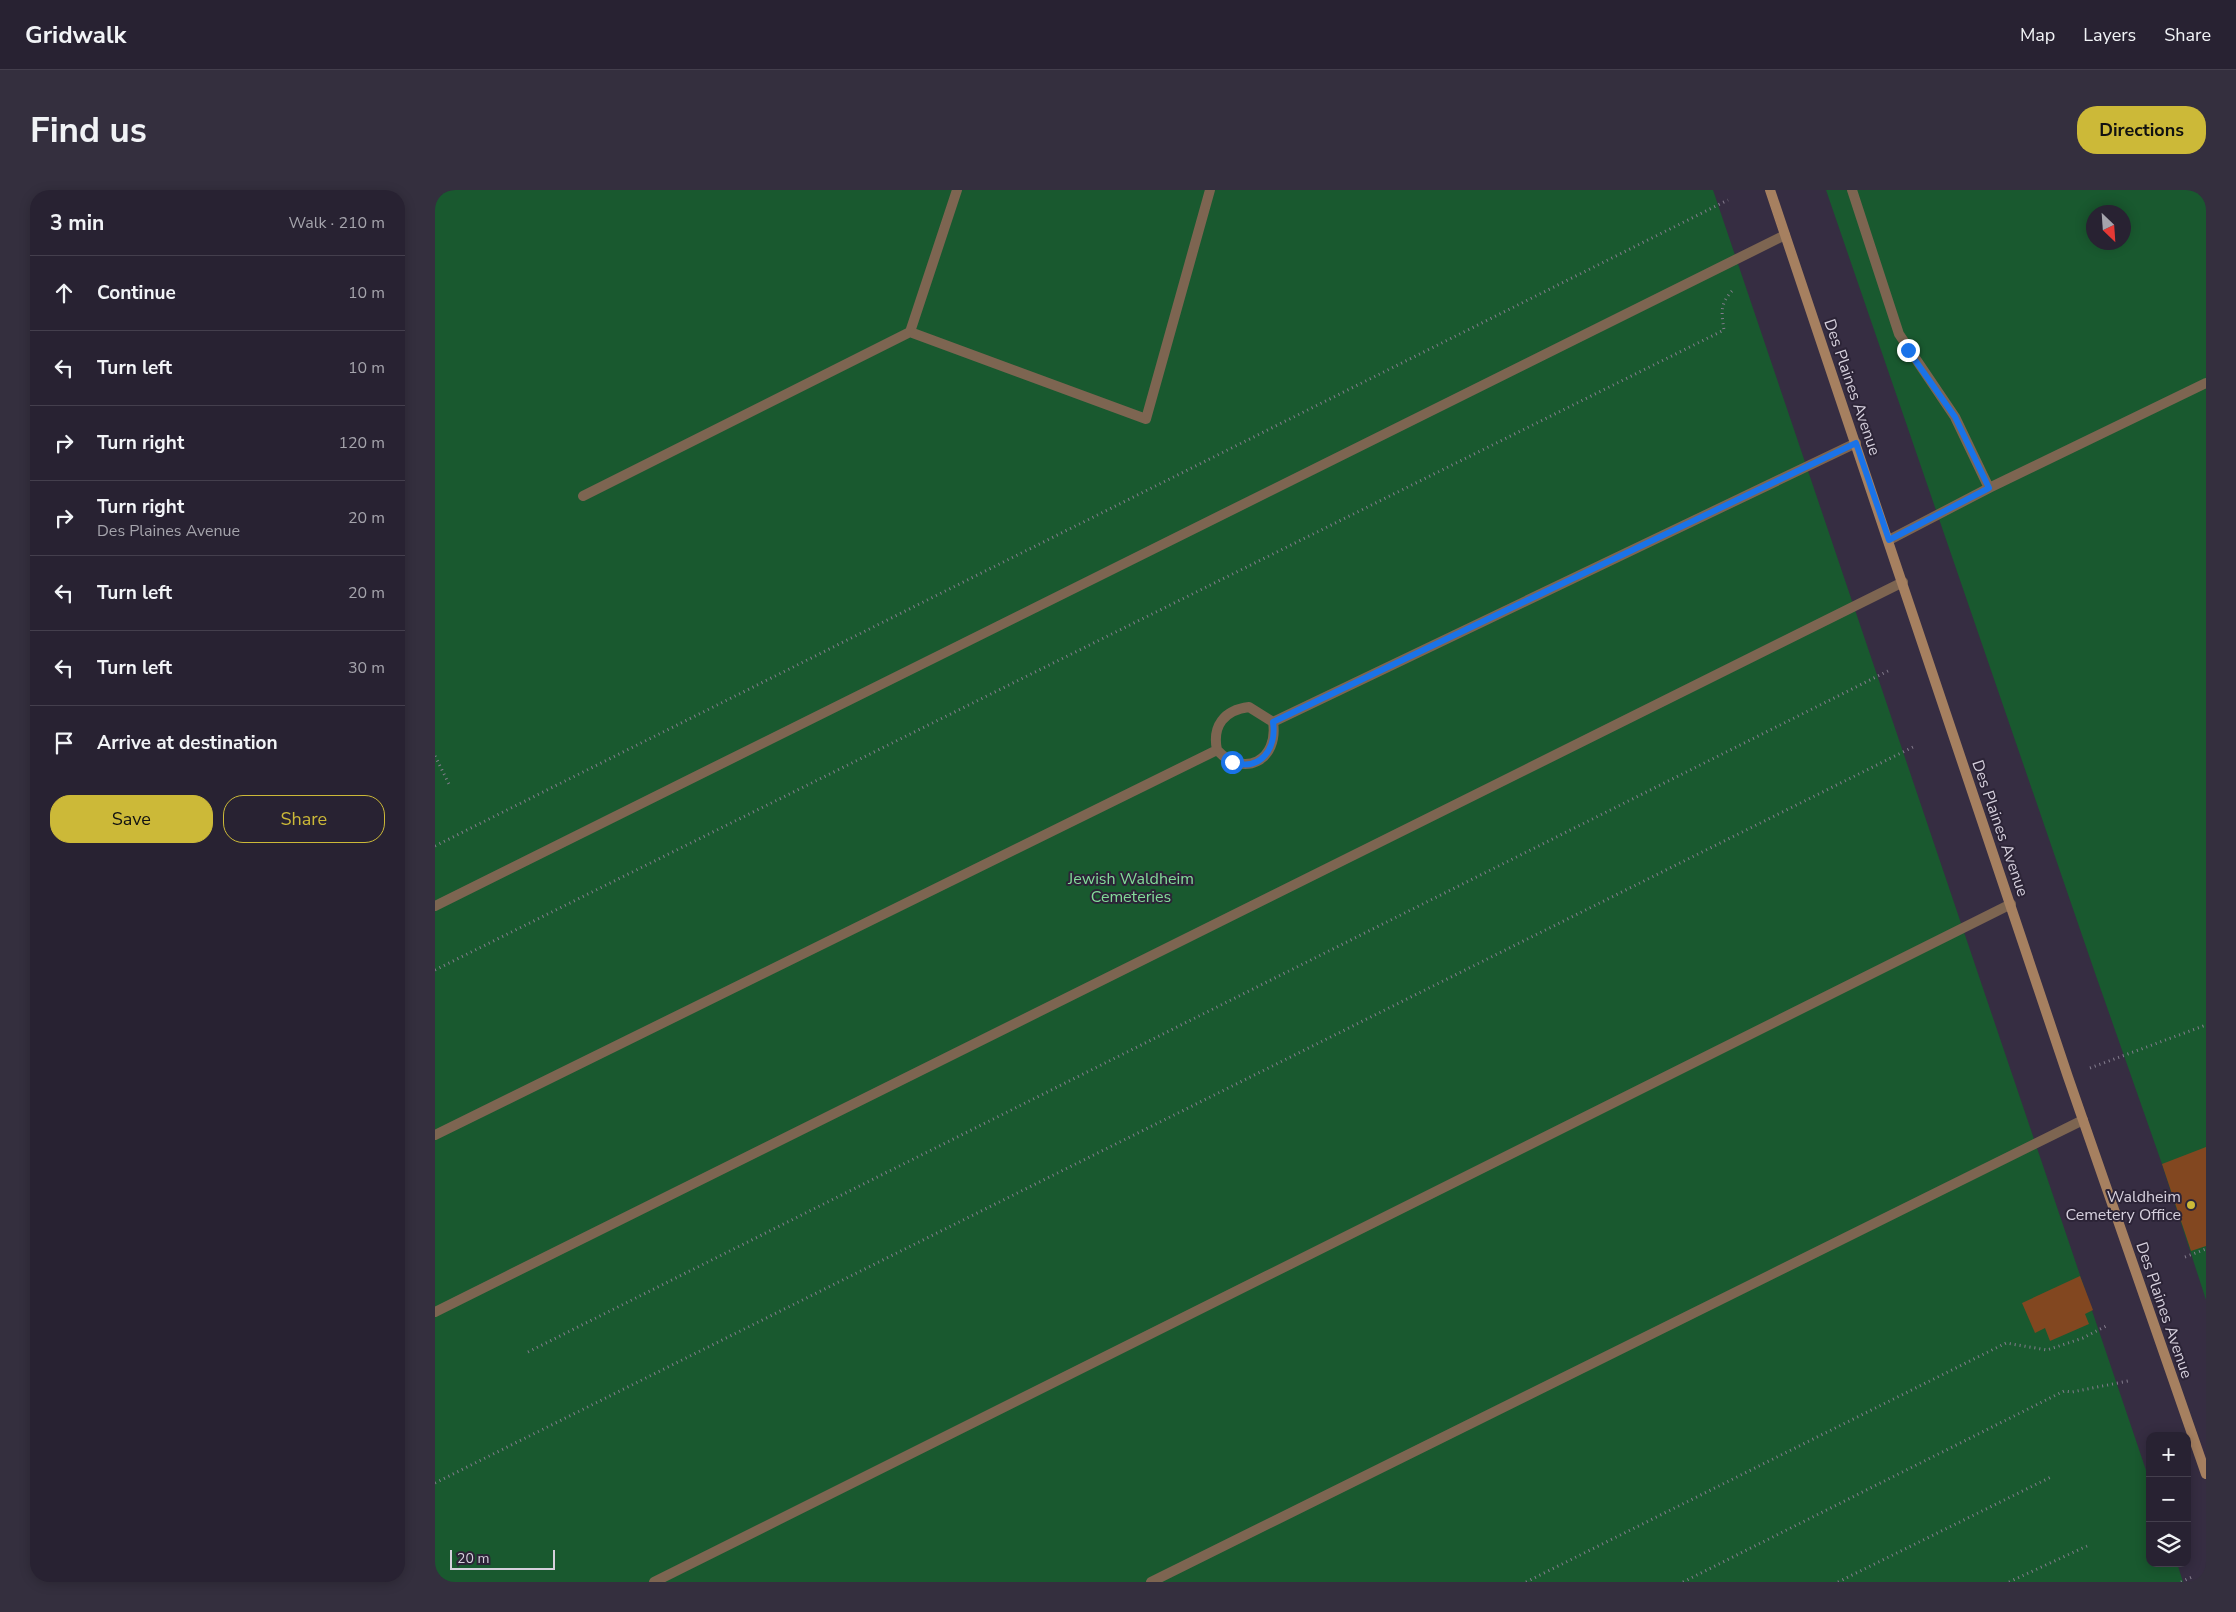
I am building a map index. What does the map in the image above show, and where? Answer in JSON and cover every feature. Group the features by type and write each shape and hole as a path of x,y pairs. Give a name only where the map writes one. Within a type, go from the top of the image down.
{"main road":[{"name":"Des Plaines Avenue","path":"1770,190 2083,1120 2203,1455 2206,1474"}],"lane":[{"path":"583,496 910,332 957,190"},
{"path":"910,332 1146,419 1209,190"},
{"path":"1851,190 1899,334 1913,358 1955,417 1989,488"},
{"path":"435,906 1785,235"},
{"path":"1889,540 1989,488 2206,382"},
{"path":"1273,722 1856,443"},
{"path":"435,1312 1903,582"},
{"path":"1249,707 1273,722 1274,741 1269,751 1261,759 1251,764 1241,765 1225,758 1217,750 1215,731 1223,717 1231,712 1249,707"},
{"path":"435,1135 1217,750"},
{"path":"654,1582 2011,904"},
{"path":"1151,1582 2083,1120"}],"path":[{"path":"435,846 1728,200"},
{"path":"435,970 1724,330 1721,310 1728,295 1734,288 1730,263"},
{"path":"528,1352 1888,671"},
{"path":"435,1483 1913,747"},
{"path":"435,756 450,786"},
{"path":"2068,1076 2206,1025"},
{"path":"2185,1257 2206,1249"},
{"path":"1526,1582 2006,1343 2047,1350 2083,1338 2109,1325"},
{"path":"1683,1582 2064,1391 2072,1392 2128,1381"},
{"path":"1838,1582 2053,1476"},
{"path":"2009,1582 2087,1546"},
{"path":"2181,1582 2194,1576"}],"green space":[{"name":"Jewish Waldheim Cemeteries","path":"435,190 1713,190 2146,1470 2146,1567 2178,1567 2183,1582 435,1582"},
{"path":"1826,190 2206,190 2206,1300 2162,1164"}],"building":[{"name":"Waldheim Cemetery Office","path":"2206,1147 2206,1246 2191,1251 2162,1164"},
{"path":"2080,1276 2093,1310 2085,1314 2089,1324 2050,1341 2045,1328 2035,1333 2022,1303"}],"place":[{"name":"Waldheim Cemetery Office","path":"2191,1205"}],"route":[{"path":"1232,762 1241,765 1251,764 1261,759 1269,751 1274,741 1273,722 1856,443 1889,540 1989,488 1955,417 1908,350"}]}
